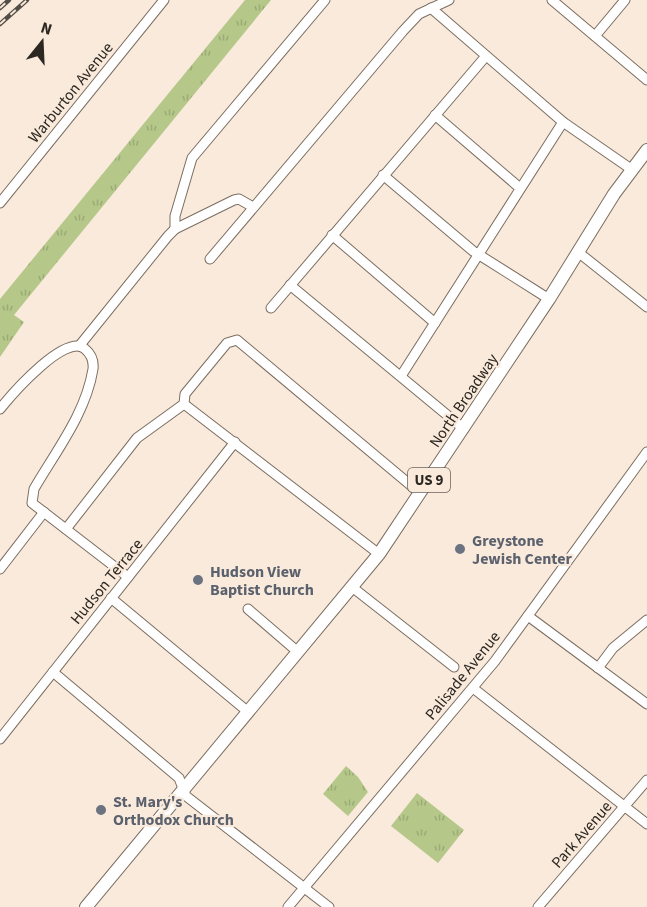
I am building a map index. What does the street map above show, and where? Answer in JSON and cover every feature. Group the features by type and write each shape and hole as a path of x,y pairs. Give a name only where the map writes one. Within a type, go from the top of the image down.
{"main road":[{"name":"North Broadway","path":"86,907 379,554 464,429 631,169 647,150"}],"street":[{"name":"Warburton Avenue","path":"0,203 164,0"},
{"path":"176,229 175,216 192,158 325,0"},
{"path":"210,259 403,31 419,14 449,0"},
{"path":"552,0 647,80"},
{"path":"595,36 626,0"},
{"path":"431,8 563,122 631,169"},
{"path":"271,308 486,56"},
{"path":"435,115 520,188"},
{"path":"401,376 563,122"},
{"path":"383,175 478,254 549,299"},
{"path":"80,345 176,229 234,200 239,199 253,207"},
{"path":"332,235 435,323"},
{"path":"578,252 647,307"},
{"path":"290,285 464,429"},
{"path":"66,529 137,438 184,404 185,394 232,340 244,345 420,493"},
{"path":"0,409 21,382 61,351 75,344 80,345 93,360 90,379 79,412 34,489 32,502 128,577"},
{"path":"184,404 379,554"},
{"name":"Hudson Terrace","path":"0,739 234,442"},
{"name":"Palisade Avenue","path":"288,907 473,688 644,463 647,452"},
{"path":"0,568 44,512"},
{"path":"352,587 454,667"},
{"path":"111,598 247,711"},
{"path":"248,609 298,652"},
{"path":"528,616 647,704"},
{"path":"598,668 613,648 647,620"},
{"path":"53,672 179,778 186,796 329,907"},
{"path":"473,688 647,824"},
{"name":"Park Avenue","path":"538,907 647,780"}],"green space":[{"path":"245,0 271,0 14,315 24,322 0,357 0,299"},
{"path":"346,766 358,777 368,792 348,816 323,794"},
{"path":"417,793 464,830 438,863 391,826"}],"railway":[{"path":"0,8 9,0"},
{"path":"0,24 27,0"}],"place":[{"name":"Greystone Jewish Center","path":"460,549"},
{"name":"Hudson View Baptist Church","path":"198,580"},
{"name":"St. Mary's Orthodox Church","path":"101,810"}]}
